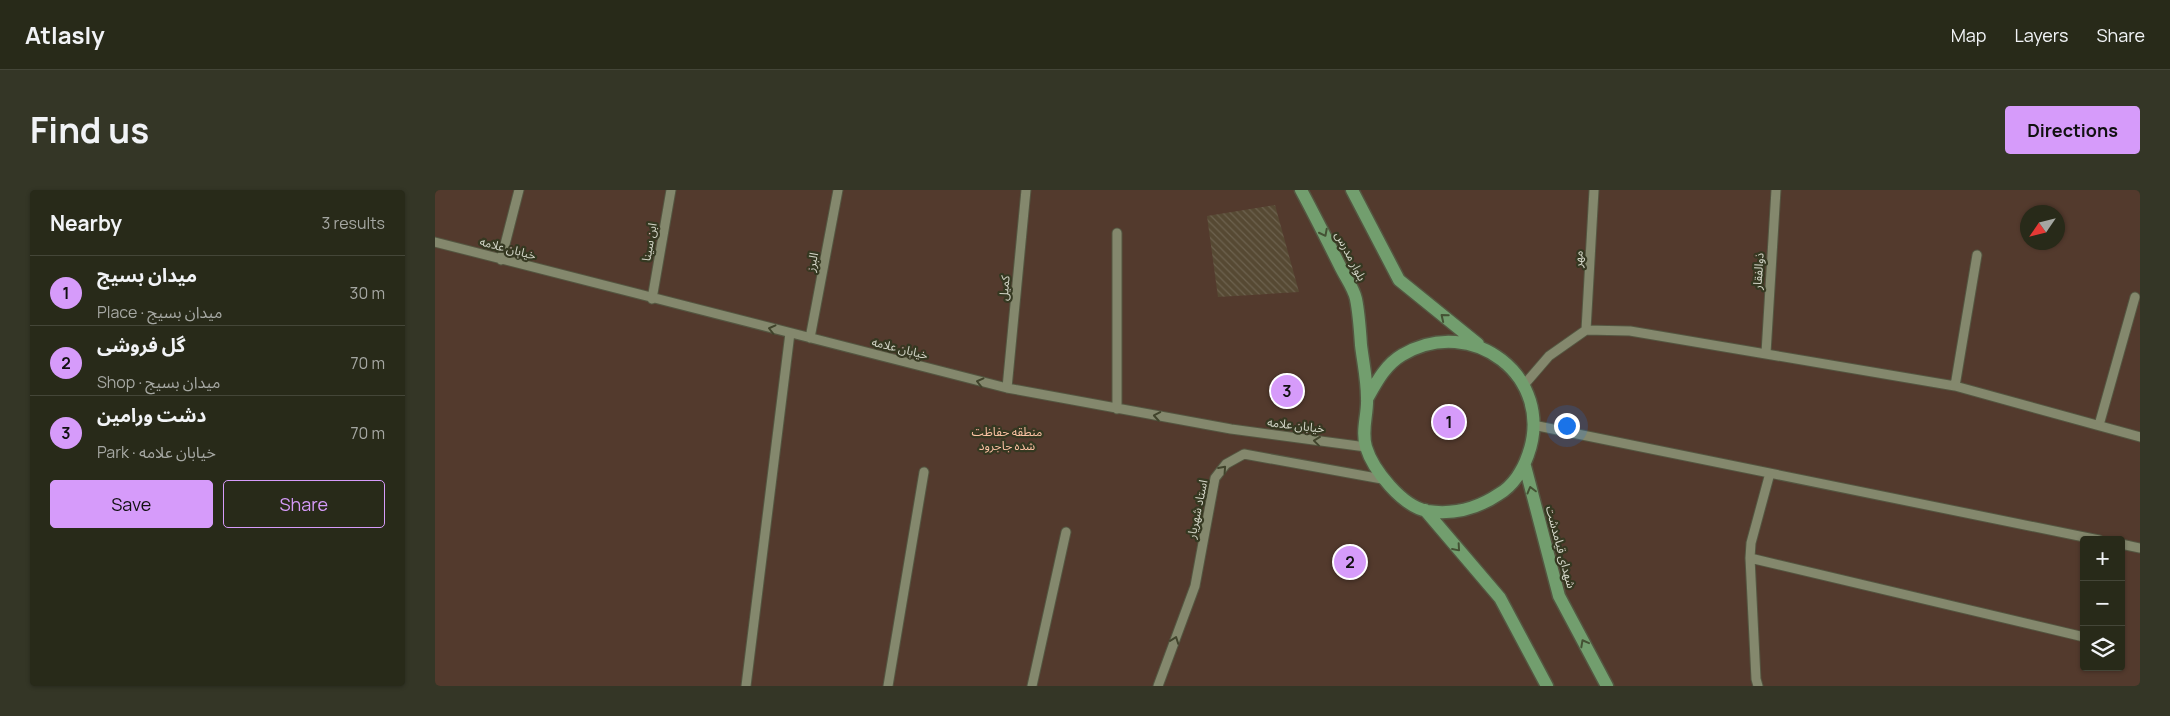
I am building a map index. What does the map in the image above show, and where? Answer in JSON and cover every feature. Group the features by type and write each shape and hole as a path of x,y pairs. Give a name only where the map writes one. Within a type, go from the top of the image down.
{"main road":[{"name":"بلوار مدرس","path":"1301,190 1356,297 1367,399"},
{"path":"1352,190 1399,280 1482,347 1506,362 1524,385 1533,412 1534,440 1525,466 1507,489 1483,505 1456,512 1425,510"},
{"path":"1482,347 1454,340 1426,343 1401,355 1381,374 1367,399 1363,427 1366,447 1382,479 1403,498 1425,510 1500,598 1547,686"},
{"name":"شهدای قیامدشت","path":"1525,466 1559,596 1607,686"}],"street":[{"path":"501,260 519,190"},
{"name":"ابن سینا","path":"652,299 671,190"},
{"name":"البرز","path":"810,338 838,190"},
{"name":"کمیل","path":"1007,388 1026,190"},
{"name":"مهر","path":"1586,330 1594,190"},
{"name":"ذوالفقار","path":"1765,353 1775,190"},
{"path":"1117,233 1117,409"},
{"name":"خیابان علامه","path":"435,242 652,299 1007,388 1231,429 1366,447"},
{"path":"1955,386 1977,254"},
{"path":"2099,425 2135,297"},
{"path":"1524,385 1549,356 1586,330 1629,332 1765,353 1955,386 2140,437"},
{"path":"746,686 790,333"},
{"path":"1533,425 2080,536"},
{"name":"استاد شهریار","path":"1158,686 1195,586 1215,478 1226,464 1244,454 1382,479"},
{"path":"888,686 924,472"},
{"path":"1758,686 1756,679 1750,558 1751,543 1770,473"},
{"path":"1032,686 1066,532"},
{"path":"2125,545 2140,548"},
{"path":"1750,558 2080,636"}],"green space":[{"name":"منطقه حفاظت شده جاجرود","path":"435,190 2140,190 2140,686 435,686"}],"building":[{"path":"1275,205 1299,292 1218,297 1207,216"}],"place":[{"name":"دشت ورامین","path":"1287,391"},
{"name":"میدان بسیج","path":"1449,422"},
{"name":"گل فروشی","path":"1350,562"}]}
